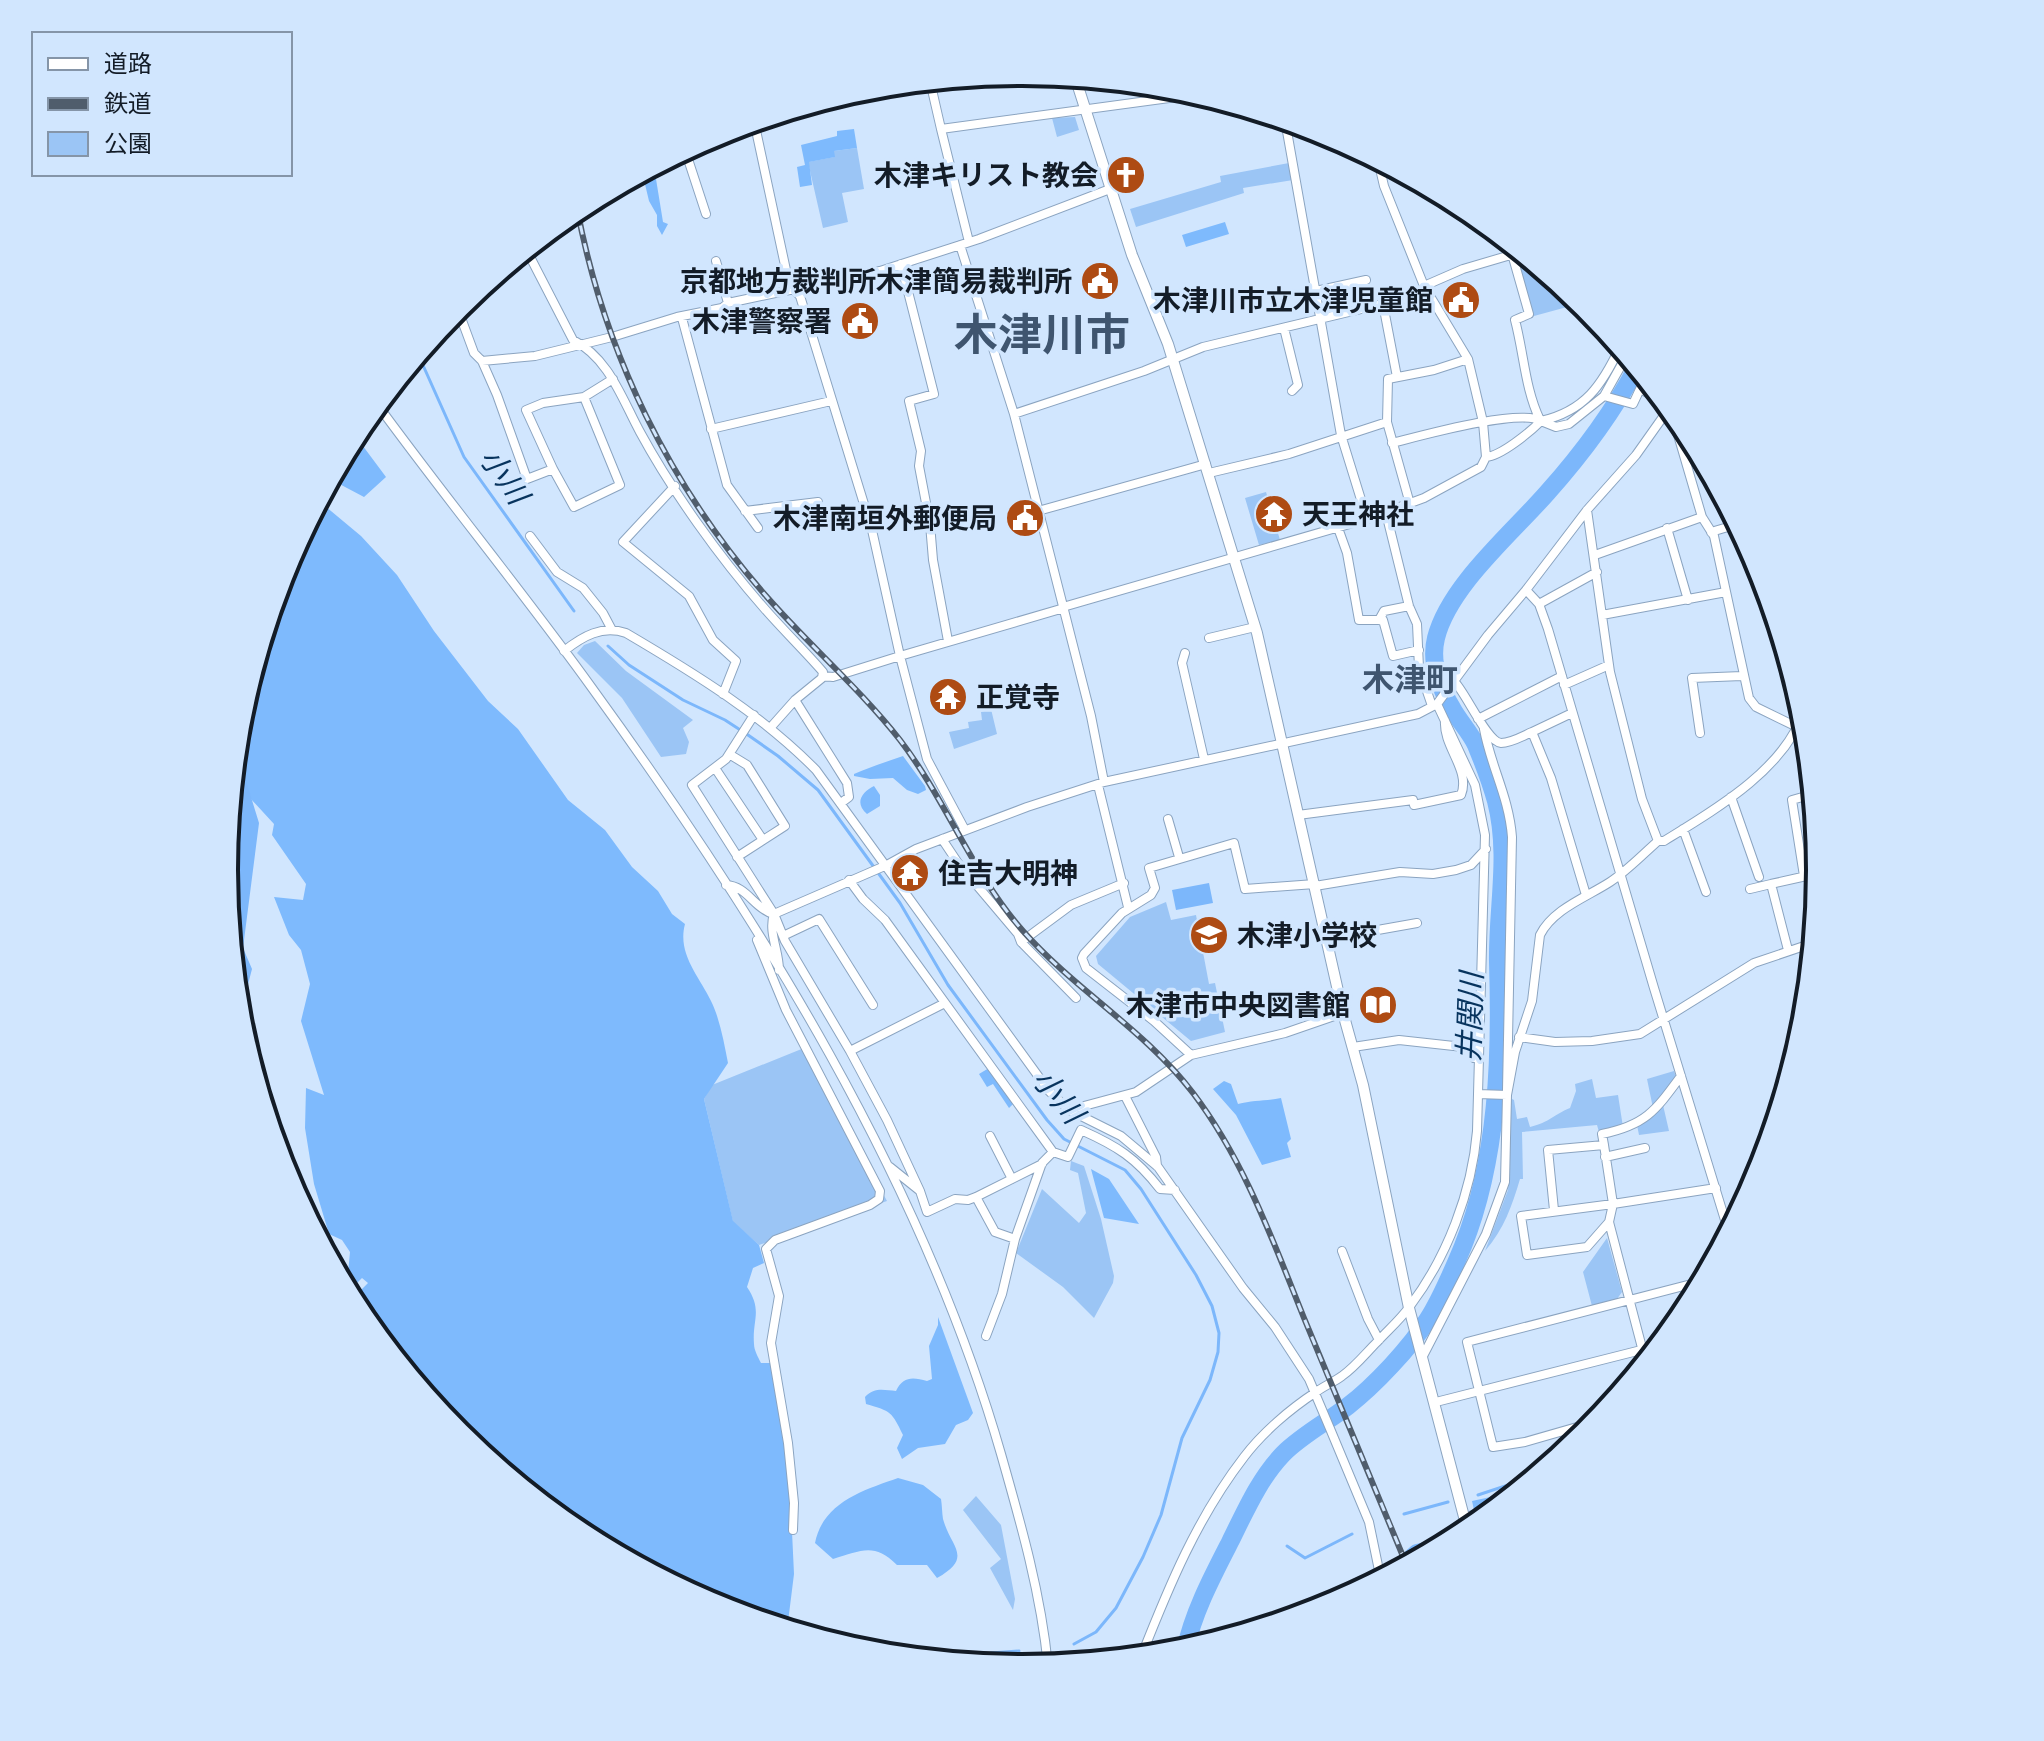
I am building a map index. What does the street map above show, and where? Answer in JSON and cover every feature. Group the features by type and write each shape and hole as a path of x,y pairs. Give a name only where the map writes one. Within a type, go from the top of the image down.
{"street":[{"path":"1078,89 1110,189 1172,359 1255,627 1353,1047 1410,1310 1465,1518"},
{"path":"932,92 964,243 1014,414 1064,608 1128,907"},
{"path":"941,129 1164,99"},
{"path":"757,133 789,284 800,296 872,530 927,759 965,830"},
{"path":"1287,133 1341,435 1367,519"},
{"path":"689,161 706,214"},
{"path":"771,727 795,700 823,676 833,677 1386,513 1452,485 1481,467 1486,457 1483,422 1468,359 1426,290 1381,173"},
{"path":"482,361 535,356 677,317 722,308 728,303 794,291 901,264 1110,189"},
{"path":"1014,414 1131,376 1203,347 1383,304 1426,290 1463,269 1509,255"},
{"path":"531,259 573,340 582,344 609,371 642,435 707,536 737,575 804,649 823,676"},
{"path":"716,261 728,303"},
{"path":"1518,263 1529,314 1515,320 1523,352 1522,362 1541,421"},
{"path":"901,264 934,394 909,401 921,451 919,466 948,641"},
{"path":"1316,291 1366,280"},
{"path":"1383,304 1397,377"},
{"path":"682,318 727,485 758,528"},
{"path":"462,321 474,353 482,361 527,479 553,469"},
{"path":"1284,328 1298,385 1292,391"},
{"path":"1486,457 1492,457 1506,448 1541,421 1566,412 1590,396 1604,381 1615,357"},
{"path":"1410,504 1387,422 1387,382 1468,359"},
{"path":"1392,443 1483,422 1533,416 1556,427 1565,426 1606,397 1622,365"},
{"path":"584,397 620,485 574,507 526,410 543,403 584,397 613,379"},
{"path":"1606,397 1633,404 1641,390"},
{"path":"711,429 831,401"},
{"path":"385,414 617,722 726,885 829,1054 885,1163 944,1292 992,1424 1034,1577 1046,1654"},
{"path":"726,885 740,887 764,911 774,914 916,849 1101,783 1418,714 1436,703 1453,683 1587,510 1636,455 1663,419"},
{"path":"1038,511 1207,469 1289,454 1387,422"},
{"path":"1681,447 1702,517 1711,532 1749,698 1756,707 1791,717"},
{"path":"675,486 623,542 689,596 713,640 736,661 723,694"},
{"path":"745,511 818,502"},
{"path":"1587,510 1609,665 1642,799 1658,841"},
{"path":"1146,1645 1177,1568 1211,1503 1244,1456 1289,1412 1352,1368 1410,1310 1462,1205 1474,1159 1480,1094 1486,849 1481,807 1475,785 1419,668 1417,624 1409,606 1386,513"},
{"path":"1595,555 1702,517"},
{"path":"1711,532 1727,527"},
{"path":"1338,528 1346,550 1359,620 1383,620 1393,656 1419,650"},
{"path":"1667,528 1688,600"},
{"path":"530,536 557,572 583,588 612,630"},
{"path":"1539,604 1597,572"},
{"path":"1526,590 1539,604 1725,1219"},
{"path":"1602,615 1726,592"},
{"path":"1379,620 1384,611 1409,606"},
{"path":"1209,638 1255,627"},
{"path":"564,651 590,634 612,630 637,639 771,727 816,770 1049,1091 1069,1110 1113,1131 1158,1167 1243,1288 1275,1327 1309,1379 1369,1522 1379,1569"},
{"path":"1185,653 1182,663 1204,759"},
{"path":"1478,719 1563,680 1609,665"},
{"path":"1700,733 1692,678 1742,676"},
{"path":"1453,683 1464,691 1484,729 1500,743 1572,713"},
{"path":"795,700 847,783 849,797 841,803"},
{"path":"754,715 732,750 692,785 774,914 783,936 850,1051 892,1131 927,1212 955,1199 976,1197 1042,1163 1053,1152"},
{"path":"1298,815 1413,800 1414,805 1461,795 1463,779 1446,735 1445,718"},
{"path":"1423,1356 1486,1234 1505,1182 1512,837 1503,786 1488,751 1484,729"},
{"path":"1532,732 1551,778 1586,895"},
{"path":"1506,1095 1519,1037 1532,1001 1540,935 1549,923 1586,895 1620,875 1658,841 1664,841 1731,797 1772,762 1794,733"},
{"path":"732,750 747,765 785,826 737,857"},
{"path":"715,768 763,840"},
{"path":"1731,797 1759,877"},
{"path":"1750,889 1804,876 1792,800 1803,797"},
{"path":"1168,819 1179,857"},
{"path":"1683,829 1706,892"},
{"path":"942,839 958,863 1018,934 1021,942 1076,998"},
{"path":"1191,1055 1154,1021 1086,968 1082,958 1128,907 1151,895 1155,888 1149,868 1234,843 1245,889 1315,885 1400,872 1433,874 1466,867 1486,849"},
{"path":"853,879 1053,1152 1068,1157 1081,1130 1114,1145 1138,1163 1160,1189 1175,1190"},
{"path":"1021,942 1071,905 1124,883"},
{"path":"1771,884 1788,950"},
{"path":"774,914 770,924 778,951 779,970"},
{"path":"783,936 819,919 873,1005"},
{"path":"1327,939 1417,923"},
{"path":"753,928 786,1010 880,1191 877,1202 775,1240 766,1249 779,1296 771,1343 788,1443 794,1503 793,1530"},
{"path":"1519,1037 1555,1042 1592,1041 1640,1034 1754,963 1803,946"},
{"path":"850,1051 945,1003"},
{"path":"1069,1110 1136,1092 1191,1055 1285,1033 1343,1013"},
{"path":"1353,1047 1399,1040 1472,1048 1480,1094"},
{"path":"1436,1402 1642,1350 1609,1222 1613,1204 1602,1134 1624,1129 1655,1112 1681,1076"},
{"path":"1480,1094 1506,1095"},
{"path":"1125,1096 1156,1157 1158,1167"},
{"path":"990,1136 1012,1179"},
{"path":"1554,1210 1548,1150 1604,1145"},
{"path":"1605,1157 1645,1148"},
{"path":"885,1163 920,1191"},
{"path":"986,1336 1042,1163"},
{"path":"1609,1222 1587,1247 1527,1255 1521,1216 1716,1188"},
{"path":"976,1197 995,1232 1015,1239"},
{"path":"1342,1251 1379,1340"},
{"path":"1574,1428 1525,1442 1493,1447 1467,1342 1687,1285"}],"green space":[{"path":"1075,117 1079,130 1057,137 1052,118"},
{"path":"857,148 864,189 842,193 848,222 823,228 808,162 834,157 834,151"},
{"path":"1289,163 1293,180 1243,188 1244,193 1136,227 1130,209 1221,182 1220,176"},
{"path":"1518,264 1567,307 1534,316"},
{"path":"1266,492 1280,540 1259,545 1245,498"},
{"path":"595,641 626,671 693,720 683,728 689,742 686,754 661,757 622,698 577,653 584,645"},
{"path":"991,709 997,734 954,749 949,732 969,728 968,722 982,720 981,712"},
{"path":"1166,902 1171,920 1196,915 1209,984 1215,983 1225,1032 1191,1041 1098,964 1096,956 1130,917"},
{"path":"804,1048 887,1201 759,1245 733,1222 704,1099 712,1085"},
{"path":"1674,1071 1676,1077 1653,1108 1647,1079"},
{"path":"1592,1079 1596,1098 1618,1095 1623,1127 1599,1132 1597,1125 1522,1132 1523,1179 1520,1179 1502,1226 1485,1251 1508,1190 1510,1098 1514,1100 1517,1119 1527,1117 1530,1127 1570,1108 1576,1091 1575,1084"},
{"path":"1663,1105 1669,1131 1639,1135 1637,1125"},
{"path":"1071,1161 1084,1166 1101,1219 1114,1276 1094,1318 1063,1287 1016,1253 1042,1189 1079,1223 1086,1213 1078,1173 1070,1170"},
{"path":"1607,1238 1622,1292 1617,1299 1592,1306 1583,1272"},
{"path":"976,1496 1001,1525 1015,1599 1013,1610 990,1568 1001,1559 963,1510"}],"shaded area":[{"path":"854,129 857,148 834,151 835,157 809,162 812,185 800,187 797,167 805,165 801,145 837,136 837,131"},
{"path":"654,178 663,222 668,224 662,235 657,226 657,215 649,201 645,183"},
{"path":"1225,222 1229,234 1186,247 1182,235"},
{"path":"363,446 386,477 364,497 340,484"},
{"path":"327,508 361,536 397,575 434,631 488,701 518,729 568,800 605,830 632,867 658,891 672,914 685,924 683,935 687,955 714,1008 728,1063 704,1099 733,1221 759,1245 764,1263 753,1268 747,1287 756,1309 755,1349 761,1363 771,1363 789,1468 794,1574 788,1619 675,1574 586,1523 544,1493 467,1425 432,1388 370,1306 361,1291 368,1283 362,1278 356,1284 348,1271 350,1252 342,1240 329,1234 314,1184 305,1128 306,1088 324,1095 301,1021 310,984 301,950 289,935 274,897 303,900 306,884 272,835 274,824 250,798 244,768 264,667 297,570"},
{"path":"903,756 926,790 918,794 907,790 893,778 854,776 860,771"},
{"path":"244,773 259,823 243,948 252,969 247,989 239,922 238,870"},
{"path":"874,786 880,795 880,806 867,814 861,806 861,798"},
{"path":"1209,883 1213,903 1176,910 1172,890"},
{"path":"989,1068 1014,1103 1009,1108 993,1084 987,1087 979,1074"},
{"path":"1224,1081 1231,1084 1238,1104 1281,1098 1291,1139 1287,1143 1291,1157 1262,1165 1236,1115 1213,1089"},
{"path":"1091,1169 1109,1179 1139,1224 1104,1218"},
{"path":"938,1317 973,1413 968,1420 956,1425 945,1444 918,1448 902,1459 897,1448 903,1435 896,1421 886,1411 866,1404 865,1397 876,1390 896,1391 909,1379 932,1379 929,1346"},
{"path":"898,1478 923,1485 941,1499 943,1519 957,1558 948,1571 937,1578 927,1565 897,1565 874,1551 859,1551 833,1559 815,1543 819,1529 836,1508 859,1493"},
{"path":"1496,1496 1477,1509 1474,1510 1472,1501"}],"waterway":[{"name":"小川","path":"423,365 464,457 574,611"},
{"name":"井関川","path":"1189,1637 1210,1582 1267,1474 1290,1447 1358,1398 1402,1354 1433,1311 1475,1212 1484,1178 1495,1107 1502,841 1496,801 1481,758 1474,740 1455,713 1440,683 1434,647 1443,618 1454,599 1572,464 1632,377"},
{"name":"小川","path":"608,646 629,665 683,700 748,735 818,790 900,903 948,985 1047,1120 1064,1139 1125,1170 1141,1189 1196,1275 1212,1306 1219,1333 1218,1352 1210,1380 1182,1438 1161,1515 1116,1608 1096,1632 1074,1644"},
{"path":"1478,1495 1510,1484"},
{"path":"1404,1514 1448,1502"},
{"path":"1287,1546 1305,1558 1352,1534"},
{"name":"小川","path":"990,1654 1019,1651"}],"railway":[{"path":"580,222 604,314 623,365 671,464 700,510 767,597 900,740 989,885 1023,931 1154,1049 1193,1093 1228,1146 1269,1231 1403,1556"}],"place":[{"name":"木津キリスト教会","path":"1126,175"},
{"name":"京都地方裁判所木津簡易裁判所","path":"1100,281"},
{"name":"木津川市立木津児童館","path":"1461,300"},
{"name":"木津警察署","path":"860,321"},
{"name":"天王神社","path":"1274,514"},
{"name":"木津南垣外郵便局","path":"1025,518"},
{"name":"正覚寺","path":"948,697"},
{"name":"住吉大明神","path":"910,873"},
{"name":"木津小学校","path":"1209,935"},
{"name":"木津市中央図書館","path":"1378,1005"}],"district":[{"name":"木津川市","path":"1042,334"},
{"name":"木津町","path":"1410,679"}]}
